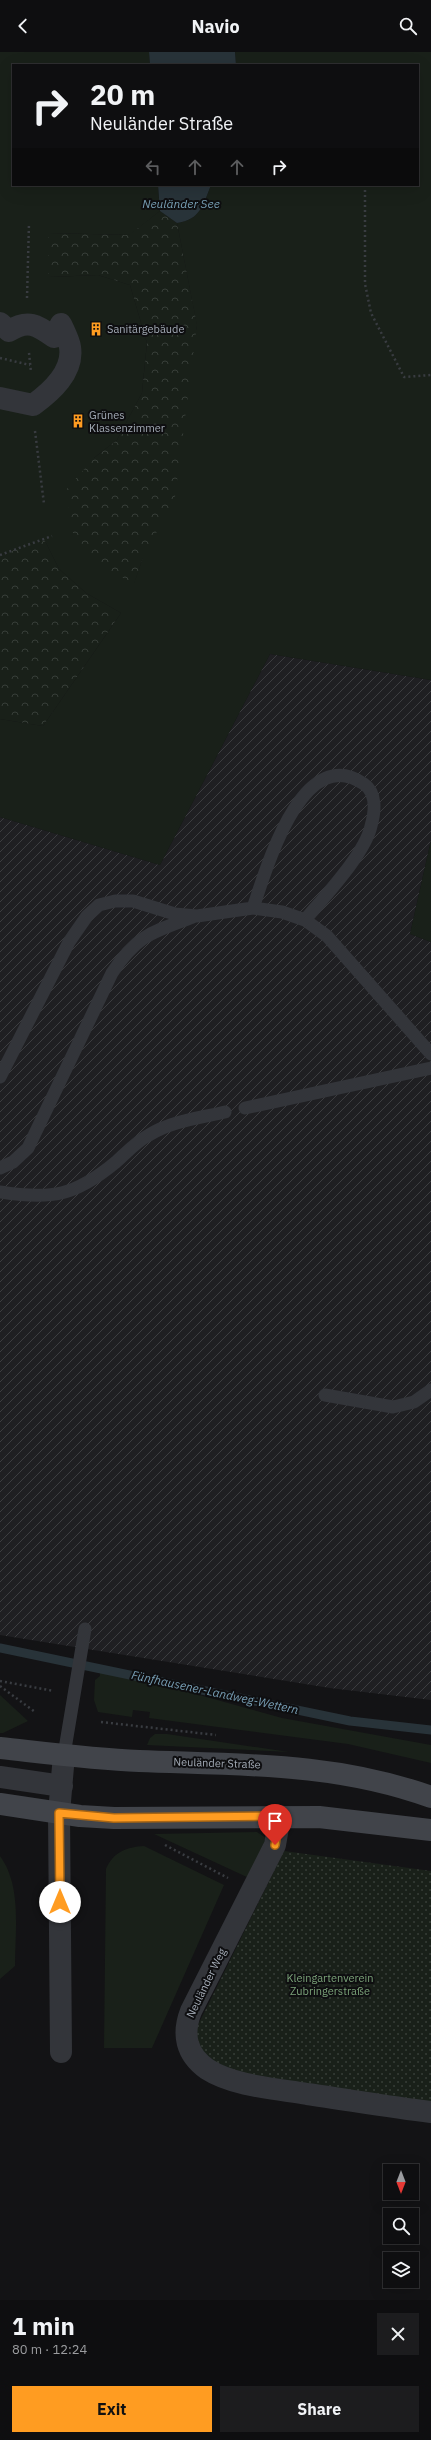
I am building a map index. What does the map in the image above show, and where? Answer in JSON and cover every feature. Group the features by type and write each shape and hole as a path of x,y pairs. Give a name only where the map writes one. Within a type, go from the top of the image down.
{"main road":[{"name":"Neuländer Straße","path":"0,1748 64,1755 310,1768 381,1781 431,1797"},
{"path":"0,1804 59,1813 114,1818 280,1816 354,1820 431,1830"}],"street":[{"path":"0,322 9,331 21,324 38,326 54,337 61,324 71,348 68,370 33,405 0,398"},
{"path":"61,2052 59,1813 64,1755"},
{"path":"0,1777 62,1786"},
{"name":"Neuländer Weg","path":"280,1816 275,1845 187,2023 187,2044 192,2054 207,2069 233,2080 269,2088 431,2112"}],"lane":[{"path":"253,908 274,845 294,809 312,787 331,777 350,777 365,785 374,798 371,827 353,861 305,920"},
{"path":"0,1077 68,942 86,916 99,905 115,901 133,901 175,914 197,916"},
{"path":"0,1168 13,1162 28,1148 112,974 126,952 138,941 154,932 197,916 253,908 282,912 305,920 326,936 431,1054"},
{"path":"245,1108 431,1068"},
{"path":"0,1192 43,1197 64,1193 87,1184 148,1135 177,1123 225,1112"},
{"path":"325,1395 393,1407 414,1402 431,1390"},
{"path":"64,1755 85,1629"}],"path":[{"path":"365,186 365,284 371,313 404,377 431,374"},
{"path":"29,223 27,324 33,405 44,504"},
{"path":"0,358 30,365"},
{"path":"0,555 52,536"},
{"path":"0,1681 74,1695"},
{"path":"0,1686 35,1712"},
{"path":"101,1722 140,1727"},
{"path":"163,1844 252,1891"}],"shaded area":[{"path":"270,654 431,680 431,840 410,934 431,942 431,1700 330,1688 0,1635 0,817 160,865"}],"green space":[{"path":"0,52 149,52 150,64 12,64 12,186 158,186 160,211 130,235 48,233 49,277 98,275 130,285 147,343 142,393 117,440 94,458 134,583 142,560 197,326 177,223 191,219 196,215 203,205 211,186 419,186 419,64 236,64 235,52 431,52 431,680 270,654 160,865 0,817 0,719 43,726 121,613 86,593 59,569 44,539 0,555"},
{"path":"160,211 177,223 197,325 175,497 142,560 134,584 97,563 73,533 66,490 94,458 117,440 142,393 147,343 130,285 98,275 48,277 48,233 129,235"},
{"path":"44,539 59,569 86,593 121,613 43,726 0,719 0,555"},
{"path":"431,840 431,942 410,934"},
{"path":"100,1672 174,1688 282,1718 431,1745 431,1763 348,1744 149,1718 150,1712 133,1710 132,1717 98,1712 94,1700 95,1680 100,1676"},
{"path":"0,1695 28,1721 0,1733"},
{"path":"155,1734 167,1734 289,1752 147,1745 150,1738"},
{"path":"257,1832 266,1838 249,1878 154,1834"},
{"path":"144,1846 224,1885 152,2048 104,2048 106,1869 112,1858 121,1852 126,1849"},
{"name":"Kleingartenverein Zubringerstraße","path":"284,1851 431,1871 431,2102 244,2074 218,2065 205,2055 200,2048 196,2029"},
{"path":"0,1856 12,1881 16,1909 16,1924 15,1966 0,1979"}],"water":[{"path":"149,52 235,52 236,64 150,64"},
{"name":"Neuländer See","path":"158,186 211,186 203,205 191,219 177,223 160,211"}],"waterway":[{"name":"Fünfhausener-Landweg-Wettern","path":"0,1648 350,1721 431,1730"}],"place":[{"name":"Sanitärgebäude","path":"96,329"},
{"name":"Grünes Klassenzimmer","path":"78,421"}],"route":[{"path":"60,1902 59,1813 114,1818 280,1816 279,1830 275,1845"}]}
